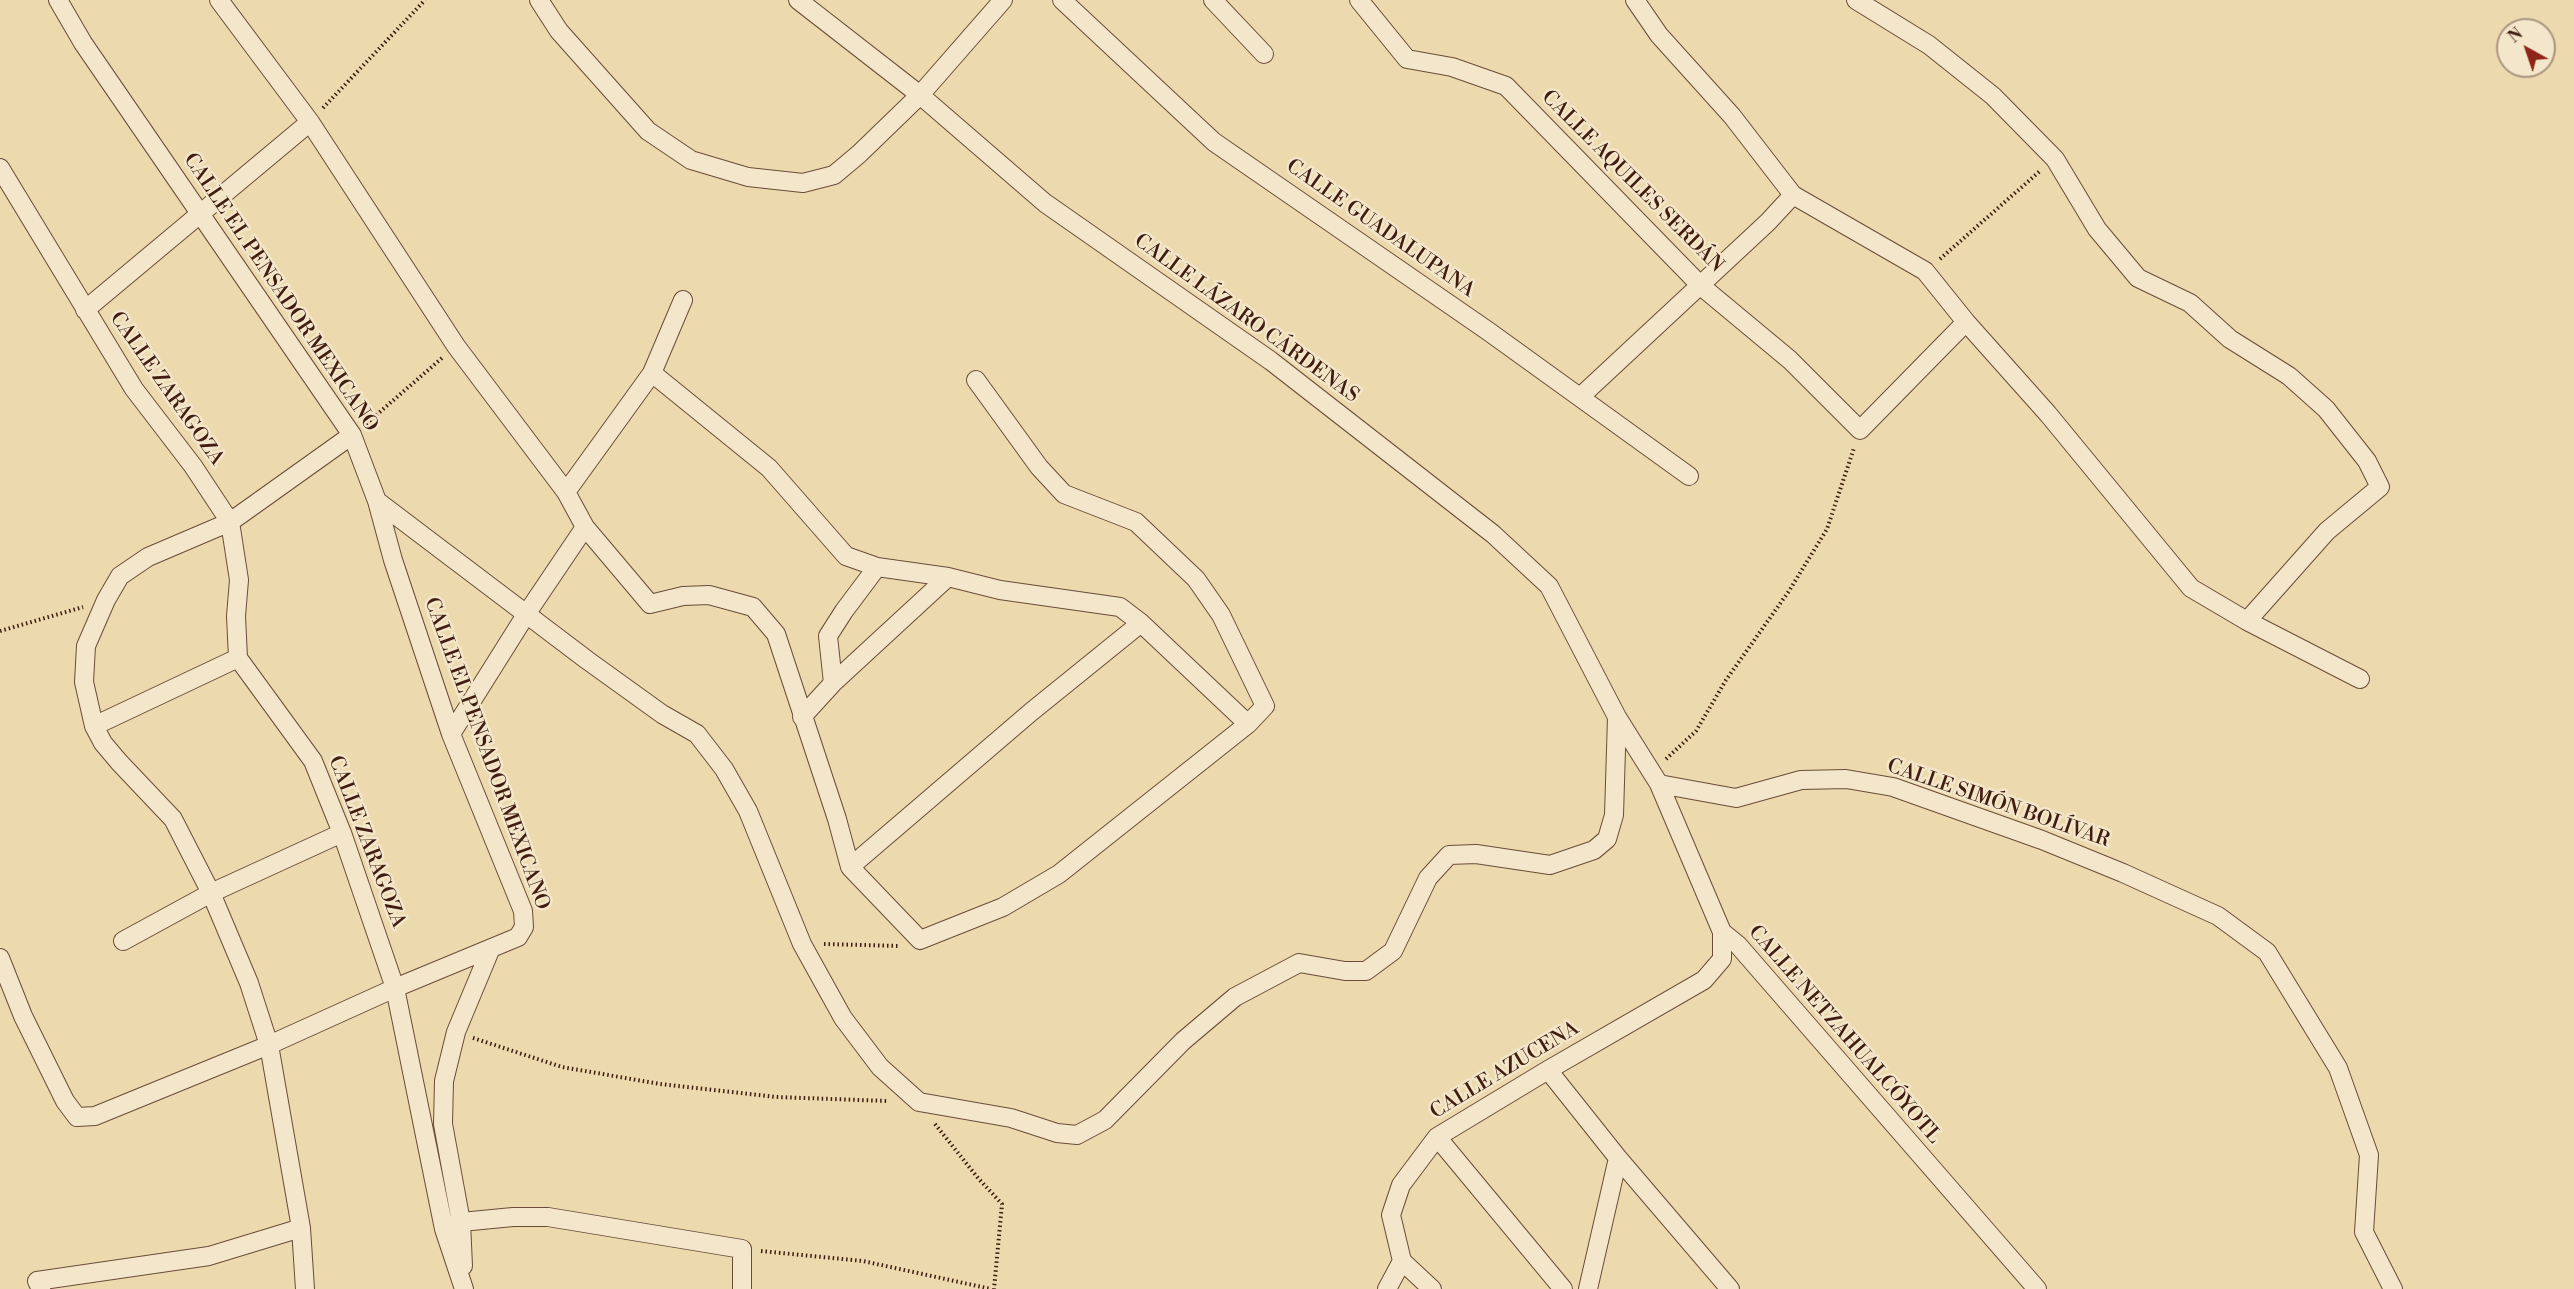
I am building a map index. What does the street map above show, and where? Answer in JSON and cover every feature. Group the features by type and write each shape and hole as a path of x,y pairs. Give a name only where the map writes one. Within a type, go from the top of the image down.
{"street":[{"name":"CALLE EL PENSADOR MEXICANO","path":"58,0 83,43 352,435 377,501 393,560 451,734 523,911 524,927 518,937 491,948"},
{"path":"219,0 310,122 456,346 566,492 585,526 650,604 683,596 709,595 753,608 776,634 837,819 850,867 920,940 1003,907 1059,874 1248,724 1265,706 1221,615 1196,579 1136,522 1064,494 1038,467 976,380"},
{"path":"539,0 559,31 648,130 690,160 748,177 802,183 834,175 920,95 1003,0"},
{"name":"CALLE LÁZARO CÁRDENAS","path":"798,0 920,95 1045,203 1271,361 1493,534 1549,586 1617,717 1655,779"},
{"name":"CALLE GUADALUPANA","path":"1062,0 1214,142 1689,476"},
{"path":"1213,0 1264,54"},
{"name":"CALLE AQUILES SERDÁN","path":"1359,0 1407,59 1452,67 1506,86 1701,286 1790,360 1860,430"},
{"path":"1635,0 1659,35 1732,116 1793,195 1925,271 1966,322 2056,423 2191,588 2247,621 2360,679"},
{"path":"1856,0 1929,45 1993,96 2055,159 2097,229 2138,278 2190,303 2230,339 2289,376 2326,409 2367,461 2380,487 2327,531 2247,621"},
{"path":"85,310 310,122"},
{"name":"CALLE ZARAGOZA","path":"0,168 134,389 193,466 230,522 239,580 238,658 313,761 342,833 395,987 453,1226"},
{"path":"1580,398 1701,286 1793,195"},
{"path":"566,492 652,373 683,300"},
{"path":"1860,430 1966,322"},
{"path":"652,373 769,468 846,556 877,567 948,577 1000,590 1120,607 1141,623 1248,724"},
{"path":"305,1289 301,1228 269,1045 249,983 211,893 173,819 118,762 103,743 94,726 84,682 86,646 106,600 120,576 148,557 230,522 352,435"},
{"path":"377,501 587,660 662,714 697,734 724,769 748,812 802,944 843,1018 880,1067 919,1102 1011,1118 1057,1134 1077,1135 1105,1120 1183,1041 1235,997 1299,963 1345,971 1366,971 1393,951 1428,878 1449,855 1476,854 1551,865 1594,850 1607,839 1614,815 1614,750 1617,717"},
{"path":"451,734 585,526"},
{"path":"834,683 828,636 877,567"},
{"path":"802,717 834,683 948,577"},
{"path":"850,867 1013,727 1141,623"},
{"path":"94,726 238,658"},
{"name":"CALLE NETZAHUALCÓYOTL","path":"1655,779 1722,932 1738,945 2037,1289"},
{"name":"CALLE SIMÓN BOLÍVAR","path":"1655,779 1736,798 1801,780 1846,779 1893,787 2042,840 2123,873 2218,916 2267,952 2338,1068 2368,1155 2364,1232 2393,1289"},
{"path":"123,941 211,893 342,833"},
{"name":"CALLE AZUCENA","path":"1402,1262 1391,1215 1401,1185 1437,1137 1704,980 1722,959 1722,932"},
{"path":"0,958 22,1016 65,1101 77,1117 95,1116 269,1045 395,987 491,948"},
{"path":"464,1289 453,1226 443,1124 444,1081 456,1032 491,948"},
{"path":"1548,1070 1618,1158 1730,1289"},
{"path":"1437,1137 1563,1289"},
{"path":"1588,1289 1618,1158"},
{"path":"453,1226 513,1217 548,1217 742,1249 742,1289"},
{"path":"41,1289 37,1281 209,1256 301,1228"},
{"path":"1387,1289 1402,1262 1432,1289"}],"path":[{"path":"310,122 425,0"},
{"path":"1925,271 2055,159"},
{"path":"352,435 456,346"},
{"path":"1655,779 1696,731 1726,680 1789,591 1822,538 1860,430"},
{"path":"0,631 106,600"},
{"path":"802,944 901,946 920,940"},
{"path":"456,1032 562,1067 660,1084 776,1097 919,1102 942,1134 1002,1204 992,1289 863,1261 742,1249"}]}
